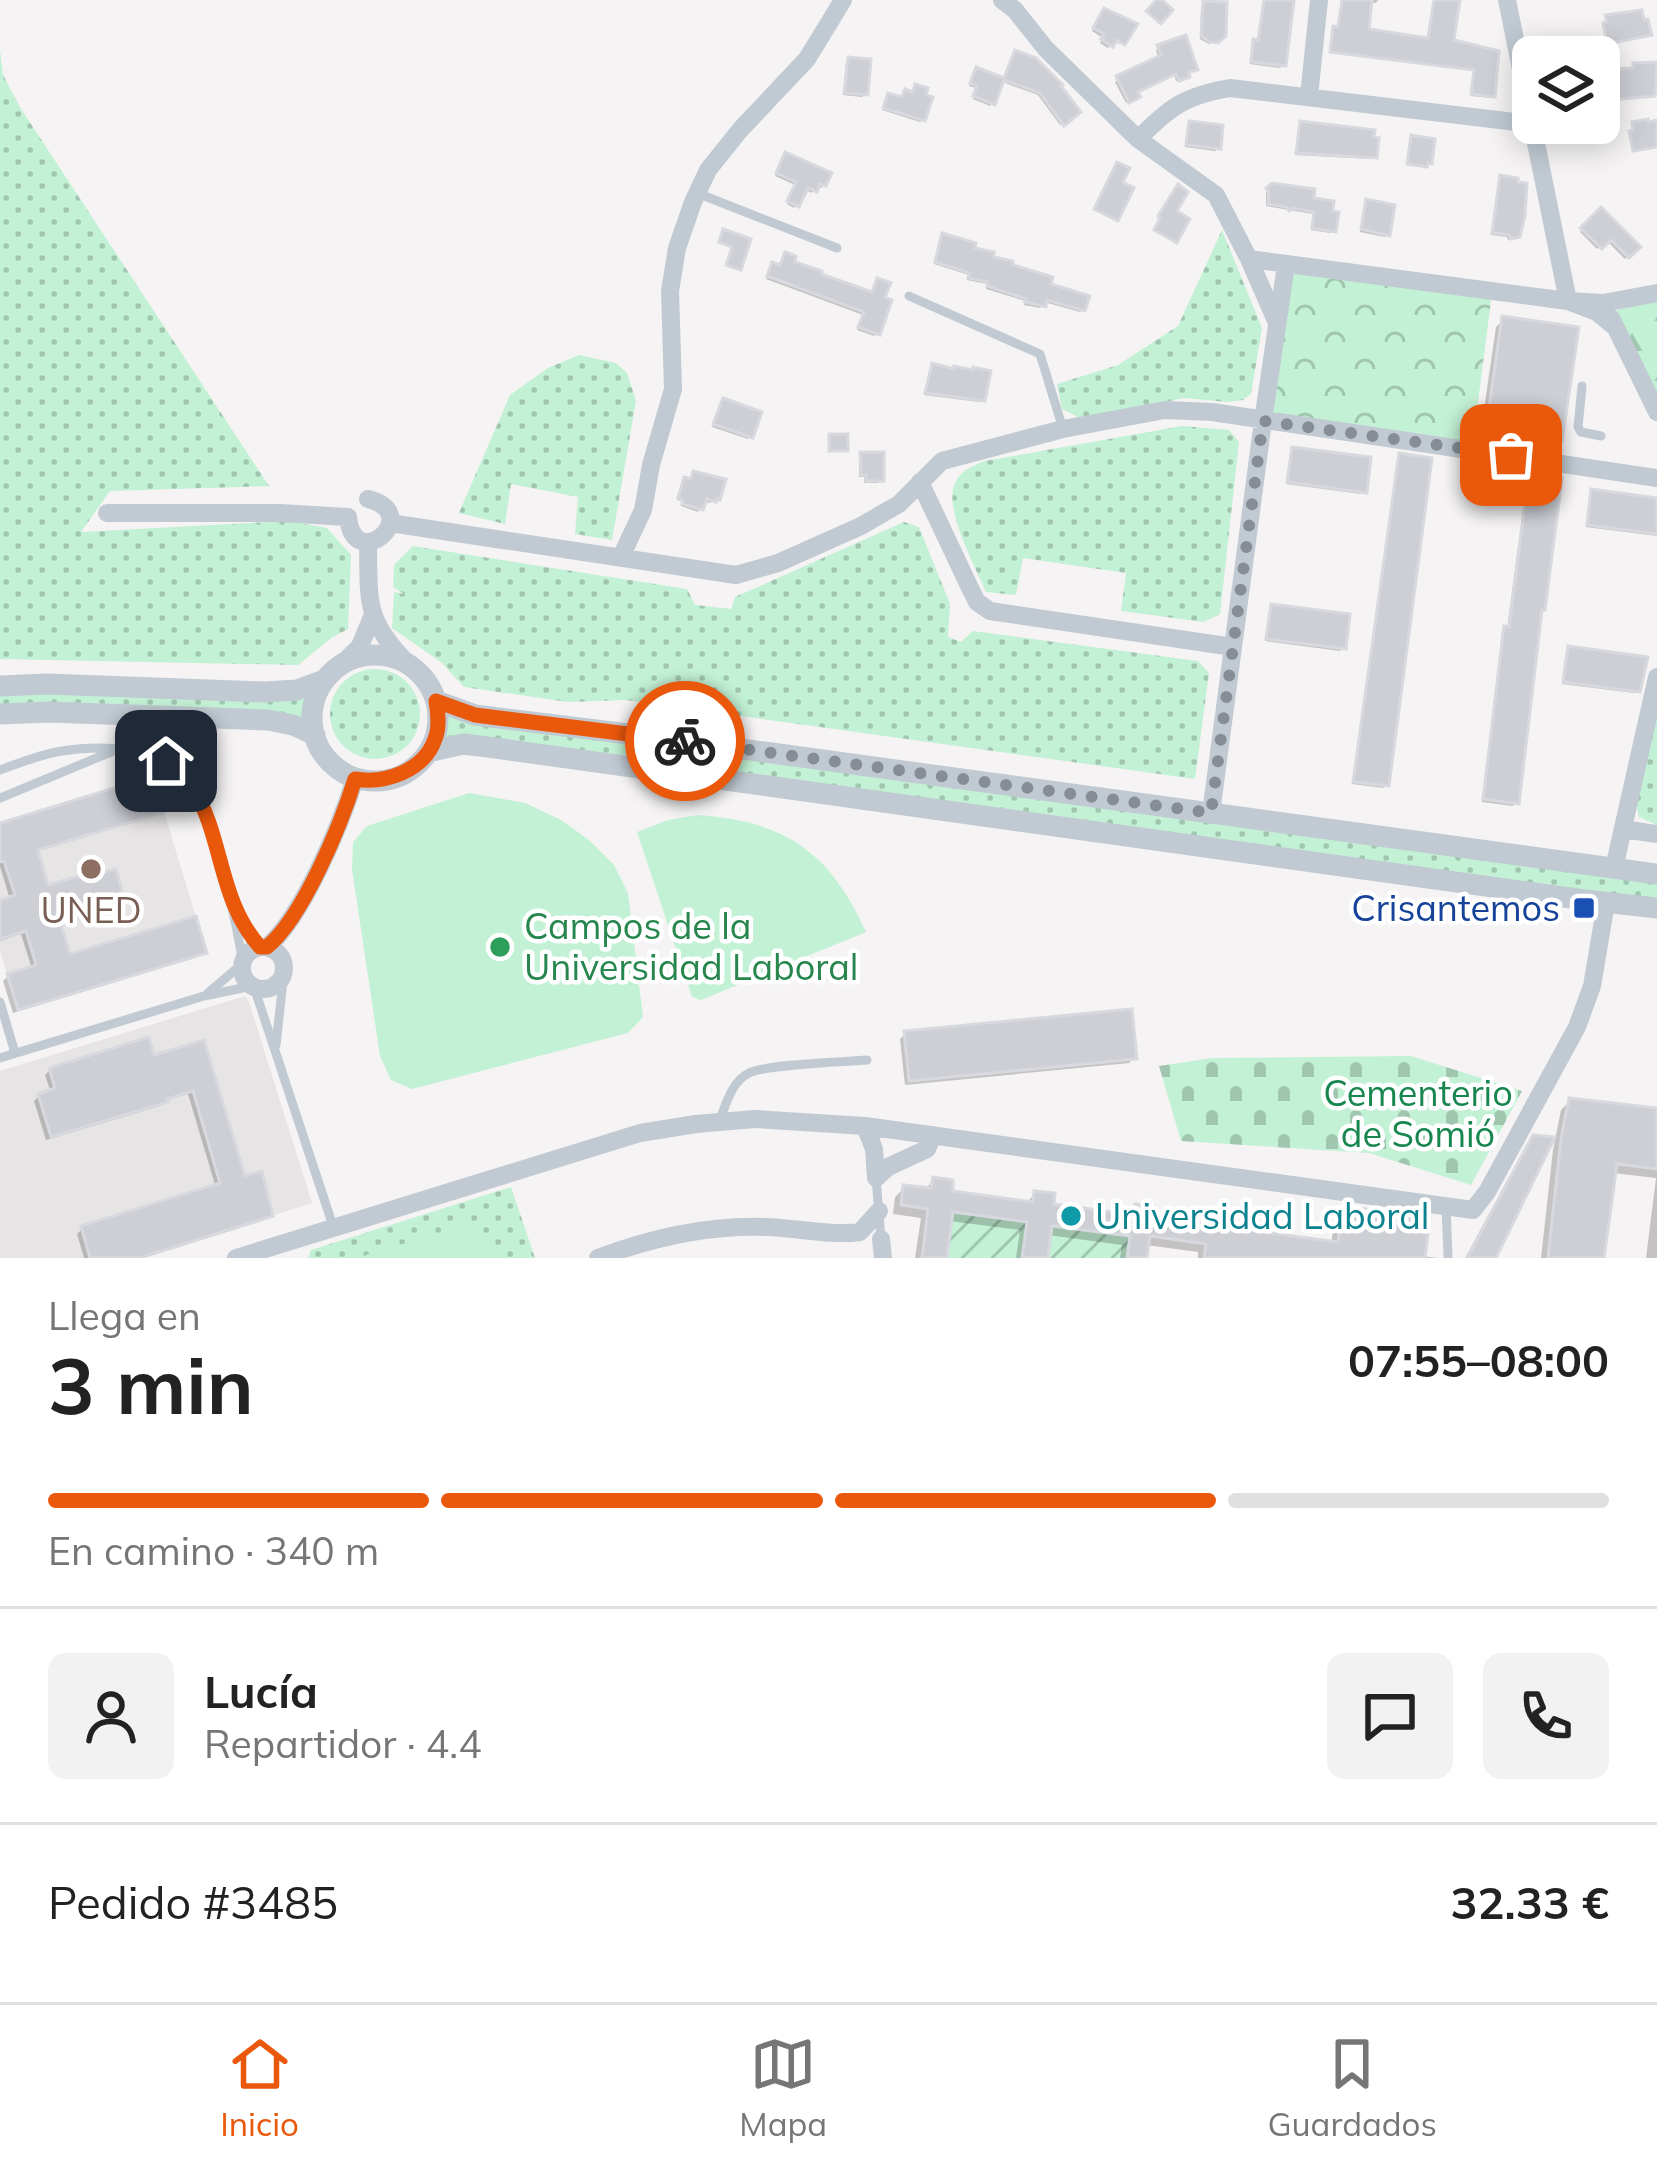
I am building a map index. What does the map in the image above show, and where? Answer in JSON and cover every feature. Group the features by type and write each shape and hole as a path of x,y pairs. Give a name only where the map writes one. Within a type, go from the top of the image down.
{"street":[{"path":"621,557 643,510 673,389 670,291 677,248 697,193 708,170 740,130 807,59 843,0"},
{"path":"1002,0 1138,139 1216,195 1277,323"},
{"path":"1310,96 1319,0"},
{"path":"1507,0 1514,36"},
{"path":"1138,139 1167,110 1199,94 1230,88 1512,121"},
{"path":"1536,144 1568,302"},
{"path":"1249,259 1568,302 1603,303 1657,293"},
{"path":"1211,813 1286,265"},
{"path":"1616,327 1615,314 1631,298"},
{"path":"1568,302 1598,312 1616,327"},
{"path":"1603,303 1657,412"},
{"path":"390,523 736,575 778,563 861,526 899,504 942,461 1063,429 1166,410 1212,412 1651,472"},
{"path":"920,482 977,602 990,611 1233,647"},
{"path":"369,493 386,508 390,523 386,533 368,542 350,531 348,517 369,493"},
{"path":"107,513 348,517"},
{"path":"368,542 372,616 386,642 421,676 436,701 438,719 436,738 409,771 372,782 355,779 325,755 315,735 314,700 324,680 360,646 372,616"},
{"path":"344,662 373,654 410,666"},
{"path":"1614,868 1657,677"},
{"path":"0,686 266,692 297,690 324,680"},
{"path":"436,701 475,715 1657,874"},
{"path":"0,714 268,720 315,735"},
{"path":"428,752 463,744 1657,908"},
{"path":"303,899 284,970 273,986 253,986 244,976 242,963 249,952 264,947 287,926 347,805 355,779"},
{"path":"1623,829 1657,834"},
{"path":"236,1258 640,1133 754,1119 865,1126 1472,1210 1487,1192 1577,1028 1592,986 1606,903"},
{"path":"264,947 281,957 284,970"},
{"path":"865,1126 898,1154 914,1157 927,1149 933,1135"},
{"path":"865,1126 874,1149 876,1178"},
{"path":"876,1178 887,1166 908,1156"},
{"path":"598,1258 652,1240 754,1226 860,1232 878,1211"}],"lane":[{"path":"697,193 837,248"},
{"path":"909,296 1040,354 1063,429"},
{"path":"1582,386 1578,427 1601,436"},
{"path":"0,798 116,749"},
{"path":"0,770 61,751 116,749 166,761 191,784 235,911 242,963 204,996"},
{"path":"235,911 264,947"},
{"path":"276,1051 284,970"},
{"path":"0,1058 204,996 253,986 334,1229"},
{"path":"0,1002 15,1053"},
{"path":"718,1122 732,1089 749,1073 867,1060"},
{"path":"876,1178 882,1248"},
{"path":"1446,1207 1448,1256"}],"shaded area":[{"name":"UNED","path":"153,776 207,953 18,1010 0,951 0,823"},
{"path":"245,996 312,1203 139,1258 0,1258 0,1071"}],"green space":[{"path":"0,50 3,75 21,109 269,486 110,491 81,532 289,521 327,528 351,555 348,629 298,665 0,659"},
{"path":"1222,230 1262,328 1251,394 1227,402 1184,398 1082,419 1062,409 1057,384 1118,365 1178,326"},
{"path":"1286,265 1492,293 1472,449 1263,421"},
{"path":"1657,293 1657,412 1615,314 1621,305"},
{"path":"579,355 616,363 627,373 636,401 612,540 575,534 578,497 511,484 505,524 459,513 510,395 548,368"},
{"path":"1182,426 1229,430 1239,442 1220,614 1204,622 1121,611 1126,573 1023,558 1016,595 986,592 953,507 955,483 964,472 985,461"},
{"path":"904,522 919,527 950,604 948,637 961,642 973,631 1198,661 1209,673 1195,779 626,700 568,702 464,687 442,663 392,628 394,592 404,594 393,587 394,565 413,546 687,589 695,605 731,609 735,597"},
{"path":"375,669 392,672 407,682 417,697 417,731 407,746 392,756 375,759 358,756 343,746 333,731 330,714 333,697 343,682 358,672"},
{"path":"324,680 314,700 315,735 293,725 0,714 0,686 265,692"},
{"path":"436,701 1657,874 1657,908 674,772 428,752 437,727"},
{"path":"1657,709 1657,825 1639,817 1636,804"},
{"name":"Campos de la Universidad Laboral","path":"469,793 525,803 561,820 614,865 628,893 643,1017 628,1033 412,1089 391,1080 380,1056 352,869 353,842 367,826"},
{"path":"698,815 756,825 801,846 837,881 866,932 701,1000 692,997 637,832"},
{"name":"Cementerio de Somió","path":"1411,1056 1522,1091 1471,1185 1369,1153 1181,1141 1159,1066 1212,1058"},
{"path":"511,1187 535,1258 308,1258 311,1250"},
{"path":"953,1212 1027,1222 1022,1258 947,1258"},
{"path":"480,1220 492,1258 357,1258"},
{"path":"1052,1226 1130,1236 1127,1258 1048,1258"}],"building":[{"path":"1156,0 1173,10 1161,24 1146,11"},
{"path":"1264,0 1294,0 1286,66 1251,62"},
{"path":"1342,0 1372,0 1369,29 1428,38 1434,0 1460,0 1454,40 1499,51 1495,97 1471,94 1474,70 1330,52"},
{"path":"1203,1 1227,2 1226,36 1218,43 1201,36"},
{"path":"1104,8 1138,24 1125,45 1117,40 1113,47 1093,28"},
{"path":"1642,10 1652,35 1620,41 1620,36 1605,36 1605,15"},
{"path":"1186,35 1198,70 1179,81 1176,74 1138,92 1141,97 1129,103 1116,76 1161,55 1157,45"},
{"path":"1015,50 1036,58 1081,112 1064,126 1040,93 1004,80 995,105 973,96 977,86 970,83 976,67 1004,78"},
{"path":"848,57 871,59 868,95 844,93"},
{"path":"1657,62 1655,96 1620,99 1620,69 1633,68 1633,63"},
{"path":"915,84 928,88 926,95 933,97 925,121 883,108 888,93 902,97 905,89 913,92"},
{"path":"1657,120 1657,147 1633,151 1632,122"},
{"path":"1189,121 1223,125 1221,149 1186,145"},
{"path":"1300,121 1375,130 1377,158 1296,153"},
{"path":"1411,135 1435,139 1432,164 1407,164"},
{"path":"785,152 832,173 817,192 808,188 799,207 787,201 796,182 776,173"},
{"path":"1117,162 1130,168 1123,182 1134,188 1118,221 1094,209"},
{"path":"1500,175 1527,183 1520,237 1492,233"},
{"path":"1272,183 1315,189 1314,198 1334,201 1333,211 1339,212 1336,232 1312,228 1314,212 1268,204 1266,188"},
{"path":"1178,184 1188,192 1177,211 1190,219 1177,243 1154,230"},
{"path":"1366,199 1395,205 1390,236 1361,229"},
{"path":"1601,207 1641,247 1629,258 1611,240 1602,249 1580,228"},
{"path":"723,229 751,239 741,270 726,265 732,247 719,242"},
{"path":"942,233 1053,277 1051,284 1090,296 1085,311 1047,300 1046,307 1025,302 987,286 988,282 968,278 970,273 935,262"},
{"path":"785,252 821,274 872,292 877,278 891,283 885,297 892,300 880,335 858,327 864,312 767,276 772,262 780,265"},
{"path":"1502,316 1579,327 1562,441 1486,430"},
{"path":"932,363 991,371 985,401 925,393"},
{"path":"723,398 762,412 753,438 713,424"},
{"path":"829,434 848,434 848,451 829,451"},
{"path":"1292,447 1371,457 1367,493 1287,482"},
{"path":"860,452 884,452 884,481 866,481 866,475 861,475"},
{"path":"1399,453 1432,458 1389,786 1353,782"},
{"path":"693,471 726,479 720,500 707,499 703,510 682,504 678,498 684,477 691,479"},
{"path":"1529,473 1562,478 1519,804 1483,799"},
{"path":"1591,489 1657,498 1657,534 1587,525"},
{"path":"1271,604 1350,614 1346,649 1266,639"},
{"path":"1568,646 1648,657 1640,692 1563,682"},
{"name":"UNED","path":"153,776 164,812 38,850 48,885 116,869 124,898 60,921 70,954 196,916 207,953 18,1010 7,974 36,965 26,931 0,939 0,900 15,895 4,861 0,862 0,823"},
{"path":"1132,1009 1137,1059 909,1081 904,1031"},
{"path":"149,1037 154,1055 204,1040 245,1176 262,1171 273,1216 139,1258 90,1258 81,1226 220,1183 193,1091 51,1137 38,1094 55,1088 49,1068"},
{"path":"1569,1098 1657,1108 1657,1169 1617,1164 1604,1258 1548,1258"},
{"path":"1533,1135 1555,1137 1496,1258 1467,1258"},
{"name":"Universidad Laboral","path":"933,1177 953,1180 953,1191 1033,1202 1034,1191 1055,1193 1054,1204 1134,1215 1135,1204 1156,1207 1156,1218 1338,1242 1341,1220 1357,1222 1358,1208 1430,1218 1425,1258 1204,1258 1206,1244 1150,1236 1147,1258 1127,1258 1130,1236 1052,1226 1048,1258 1022,1258 1027,1222 953,1212 947,1258 922,1258 928,1209 901,1205 903,1185 931,1188"}],"way so far":[{"path":"685,741 1211,813 1263,421 1511,455"}],"place":[{"name":"UNED","path":"91,869"},
{"name":"Crisantemos","path":"1584,908"},
{"name":"Campos de la Universidad Laboral","path":"500,947"},
{"name":"Universidad Laboral","path":"1071,1216"}],"route":[{"path":"166,761 191,784 235,911 260,947 267,947 303,899 355,779 372,782 409,771 436,738 436,701 475,715 685,741"}]}
